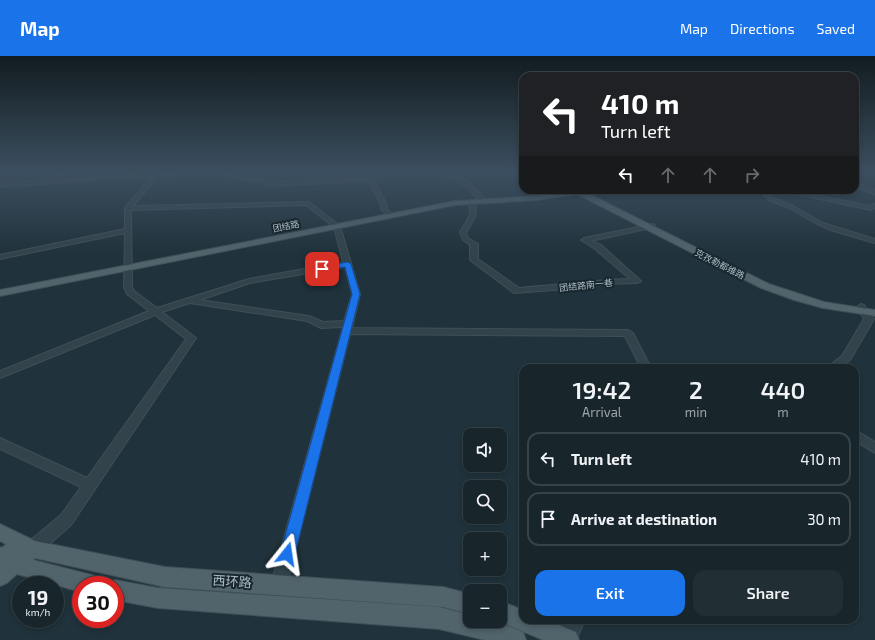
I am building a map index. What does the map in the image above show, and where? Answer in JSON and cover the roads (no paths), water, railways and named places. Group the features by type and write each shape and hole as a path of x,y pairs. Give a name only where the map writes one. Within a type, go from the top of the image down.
{"main road":[{"name":"团结路","path":"0,293 455,204 520,199"},
{"name":"克孜勒都维路","path":"598,199 771,289 804,300 843,310 875,308"},
{"name":"克孜勒都维路","path":"862,310 875,313"},
{"name":"西环路","path":"0,532 26,546 165,577 443,597 463,602"},
{"path":"3,563 26,546"},
{"path":"3,563 72,580"},
{"name":"西环路","path":"124,592 158,598 439,618 500,633 515,640"},
{"path":"507,614 519,619"},
{"path":"530,624 567,640"}],"street":[{"path":"26,546 66,520 191,338 154,312 130,292 127,268 128,208 135,199"},
{"path":"381,199 384,205 382,208 391,216"},
{"path":"772,199 791,207 821,224 836,230 875,241"},
{"path":"827,199 871,208 874,207"},
{"name":"团结路南一巷","path":"471,202 474,208 473,216 462,232 465,238 474,244 474,260 517,291 579,286 606,282 637,281 598,247 584,240 651,226"},
{"path":"128,208 307,203 337,226 356,294 279,584"},
{"path":"0,257 128,230"},
{"path":"0,375 154,312 189,300 249,281 348,264"},
{"path":"189,300 309,320 321,325 347,328 628,333 644,364"},
{"path":"837,364 846,358 869,319 862,310"},
{"path":"859,438 875,448"},
{"path":"0,443 90,486"},
{"path":"567,640 574,624"}]}
